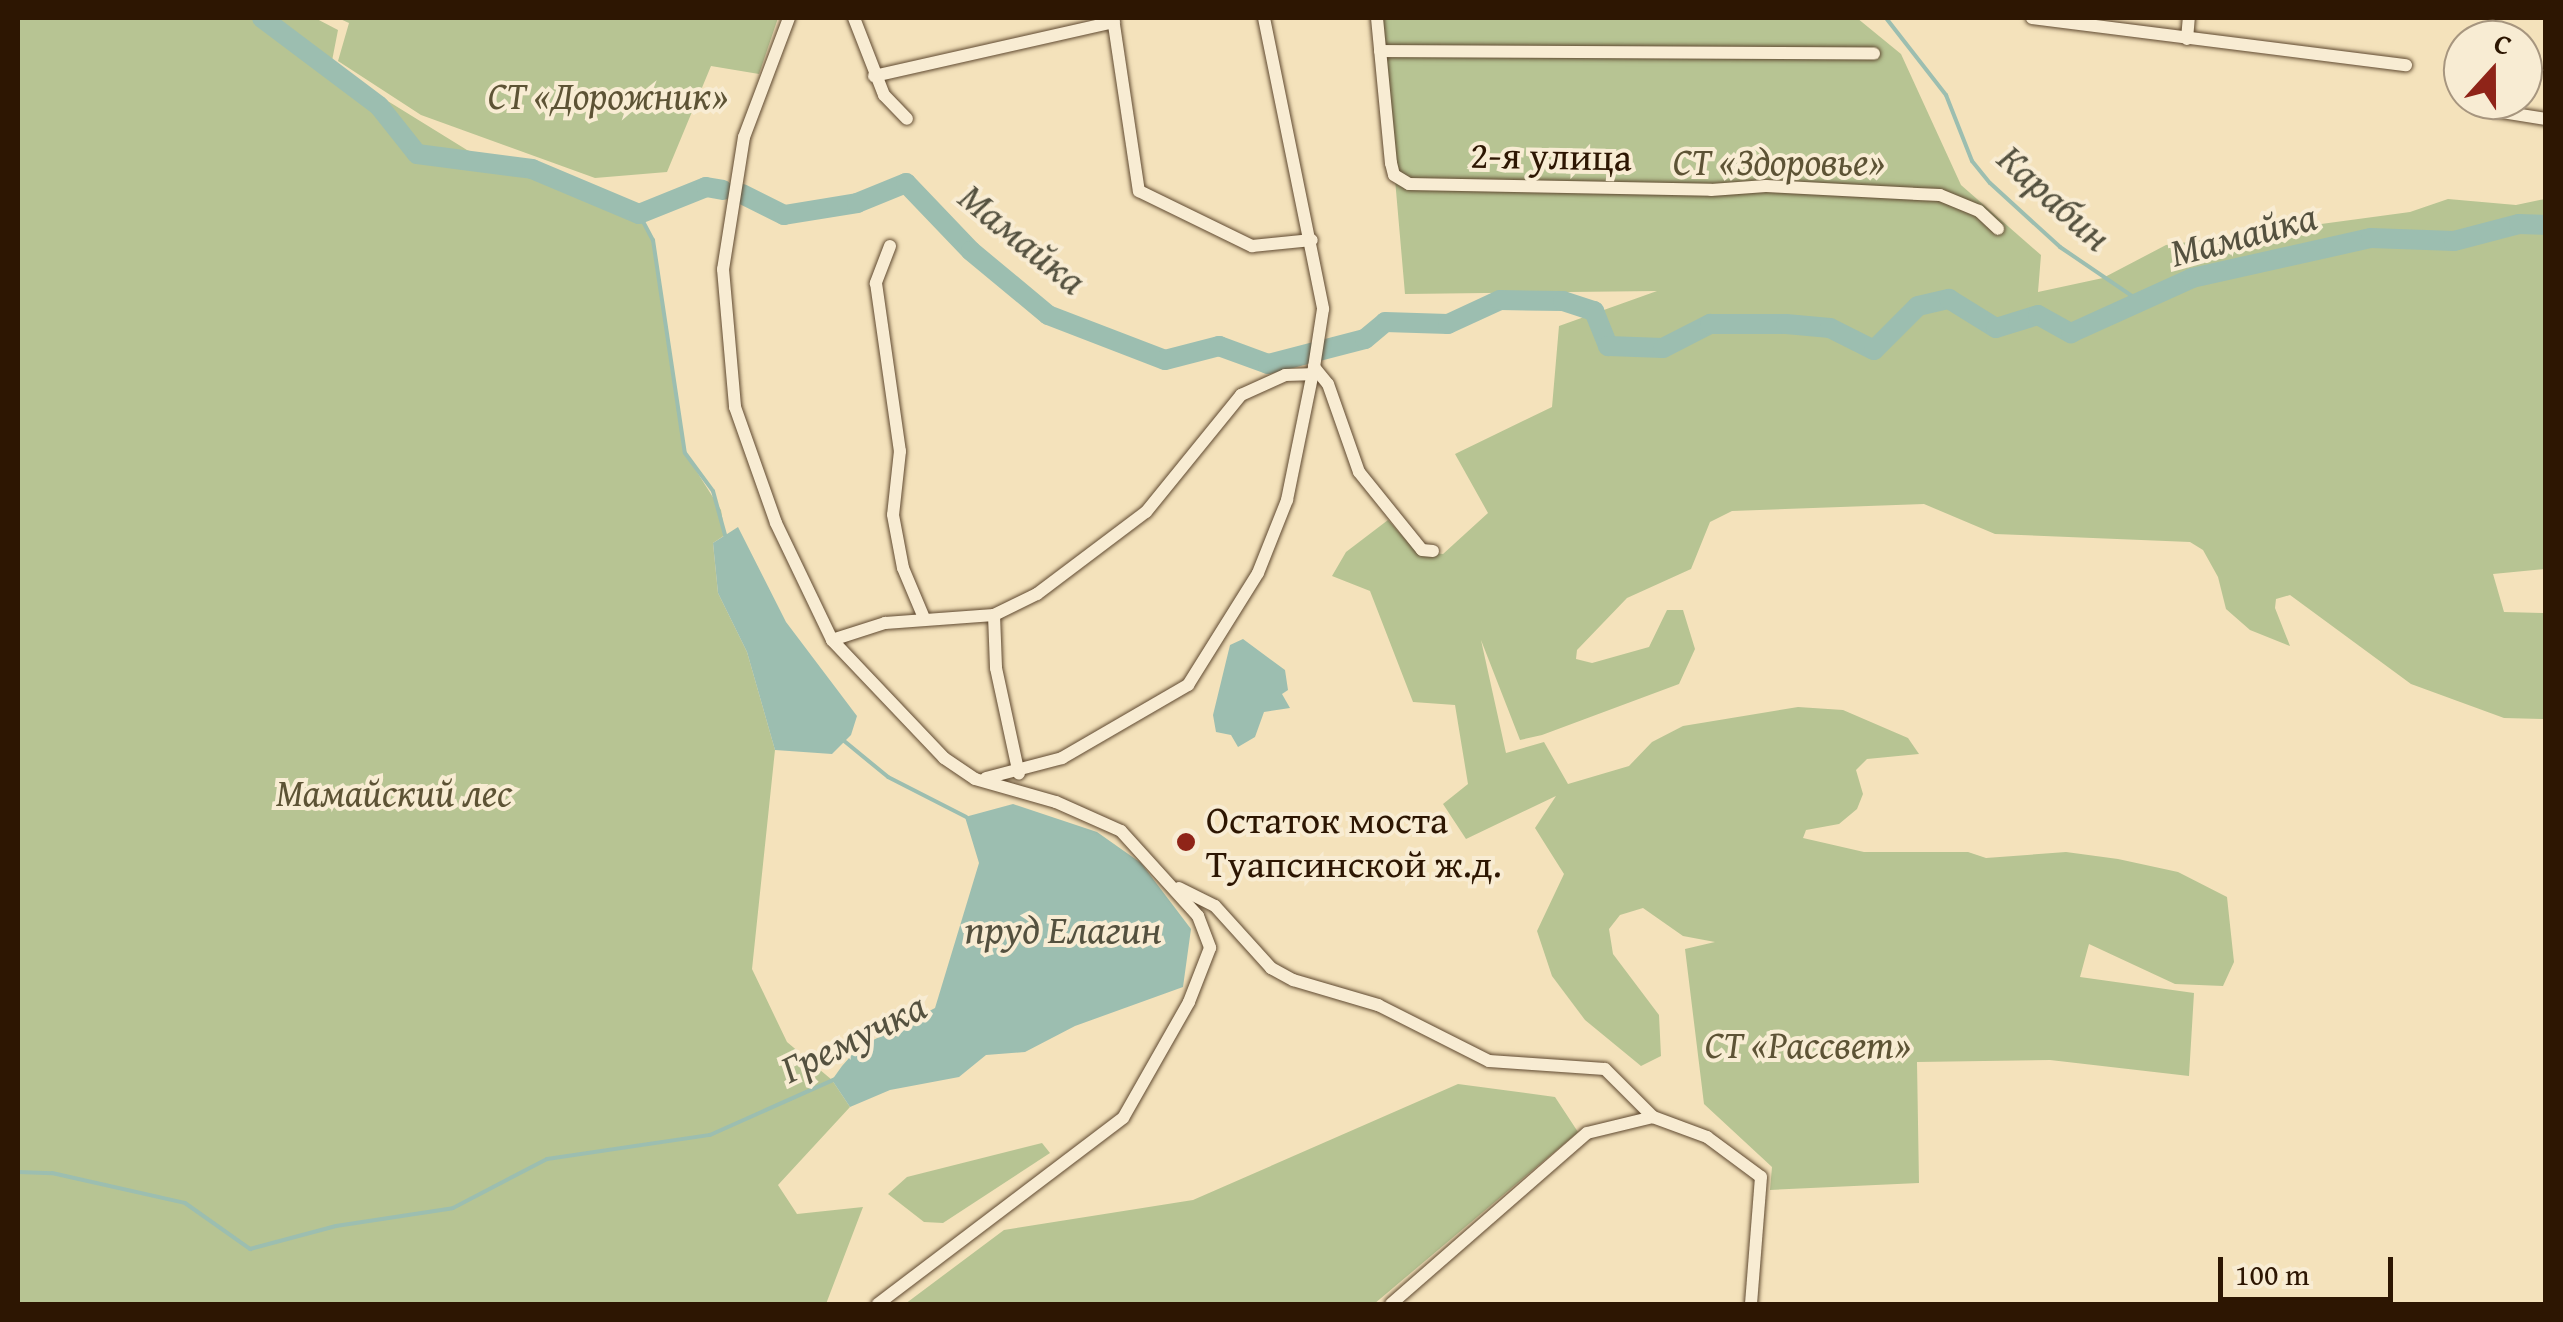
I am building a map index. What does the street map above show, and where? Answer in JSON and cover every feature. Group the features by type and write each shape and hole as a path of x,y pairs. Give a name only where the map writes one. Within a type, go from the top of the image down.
{"street":[{"path":"789,18 744,137 729,208 724,332 740,424 776,523 832,640 944,758 975,779 1095,816 1132,841 1198,916 1210,948 1139,1098 1073,1162 878,1304"},
{"path":"854,18 874,76 907,120"},
{"path":"975,779 1019,774 1062,758 1188,685 1258,573 1286,500 1322,332 1312,240 1264,18"},
{"path":"1377,18 1380,51 1874,54"},
{"path":"2032,18 2406,65"},
{"path":"2187,39 2189,18"},
{"path":"874,76 1113,20 1138,191 1252,246 1312,240"},
{"name":"2-я улица","path":"1380,51 1394,175 1409,184 1712,190 1766,186 1940,195 1968,205 1998,229"},
{"path":"890,246 876,284 900,451 893,515 904,568 924,618"},
{"path":"832,640 924,618 994,615 1037,594 1146,512 1241,395 1313,368"},
{"path":"1313,368 1328,384 1359,472 1422,550 1434,551"},
{"path":"994,615 996,668 1019,774"},
{"path":"1173,885 1215,906 1271,968 1293,980 1378,1005 1489,1061 1605,1069 1653,1117 1707,1136 1761,1177 1751,1304"},
{"path":"1391,1304 1587,1133 1653,1117"}],"green space":[{"name":"Мамайский лес","path":"18,18 315,18 338,30 331,66 467,150 639,216 653,240 685,453 721,510 725,535 713,543 718,593 747,652 775,750 752,969 787,1042 832,1080 850,1107 778,1185 797,1214 863,1207 826,1304 18,1304"},
{"name":"СТ «Дорожник»","path":"338,18 778,18 759,74 711,66 667,172 595,178 421,115 338,61 349,23"},
{"path":"1381,18 1857,18 1901,54 1961,185 2041,255 2038,292 2103,278 2166,245 2410,212 2448,199 2516,205 2545,199 2545,569 2493,574 2504,612 2545,613 2545,719 2504,718 2411,684 2290,595 2276,599 2275,608 2290,646 2250,630 2226,609 2218,577 2203,550 2190,542 1995,534 1924,504 1732,511 1710,522 1691,569 1627,598 1577,650 1576,659 1592,663 1649,647 1667,610 1683,610 1695,649 1679,684 1542,735 1520,740 1481,640 1506,753 1544,742 1568,784 1629,766 1652,742 1683,726 1798,707 1843,710 1908,738 1919,754 1867,759 1856,770 1863,794 1857,809 1839,824 1806,830 1803,838 1864,852 1968,852 1986,858 2066,852 2118,859 2178,872 2227,897 2234,962 2223,986 2175,984 2089,944 2080,977 2194,993 2189,1076 2050,1060 1917,1062 1919,1183 1770,1190 1772,1167 1704,1104 1685,949 1715,942 1683,936 1643,908 1620,915 1609,929 1613,954 1659,1015 1661,1056 1641,1066 1585,1020 1552,976 1537,931 1564,874 1535,828 1556,796 1466,839 1443,804 1468,784 1455,705 1413,702 1370,591 1332,576 1346,552 1388,520 1416,551 1443,554 1488,513 1455,454 1552,407 1559,326 1657,291 1405,294"},
{"path":"1458,1084 1555,1097 1578,1132 1374,1304 905,1304 1004,1230 1193,1200"},
{"path":"1042,1143 1050,1153 943,1223 924,1222 888,1194 907,1177"}],"water":[{"path":"738,527 786,622 857,716 851,735 832,754 775,750 747,652 718,593 713,543"},
{"path":"1243,639 1285,670 1288,690 1282,694 1290,708 1264,712 1255,737 1238,747 1231,735 1216,732 1213,715 1230,645"},
{"name":"пруд Елагин","path":"1013,804 1097,832 1141,863 1191,929 1183,987 1075,1026 1025,1052 986,1055 959,1077 890,1090 850,1107 832,1080 842,1066 858,1048 935,1008 979,863 965,817"}],"waterway":[{"name":"Мамайка","path":"262,18 379,106 417,154 532,169 639,214 706,187 723,190"},
{"name":"Карабин","path":"1886,18 1946,95 1972,161 1990,183 2060,247 2141,302"},
{"name":"Мамайка","path":"742,194 784,215 857,203 906,183 971,251 1048,315 1165,360 1219,346 1268,364 1365,339 1385,322 1448,324 1500,300 1563,301 1594,311 1608,346 1663,348 1710,324 1786,324 1830,328 1874,350 1918,306 1949,299 1996,328 2038,315 2071,333 2192,278 2371,238 2454,241 2519,224 2546,225"},
{"name":"Гремучка","path":"639,214 653,240 685,453 713,491 725,535"},
{"name":"Гремучка","path":"843,740 888,777 966,817"},
{"name":"Гремучка","path":"18,1172 52,1173 185,1203 250,1249 336,1226 453,1208 547,1159 710,1135 835,1079"}],"place":[{"name":"Остаток моста Туапсинской ж.д.","path":"1186,842"}],"park label":[{"name":"СТ «Здоровье»","path":"1779,162"},
{"name":"СТ «Рассвет»","path":"1808,1045"}]}
